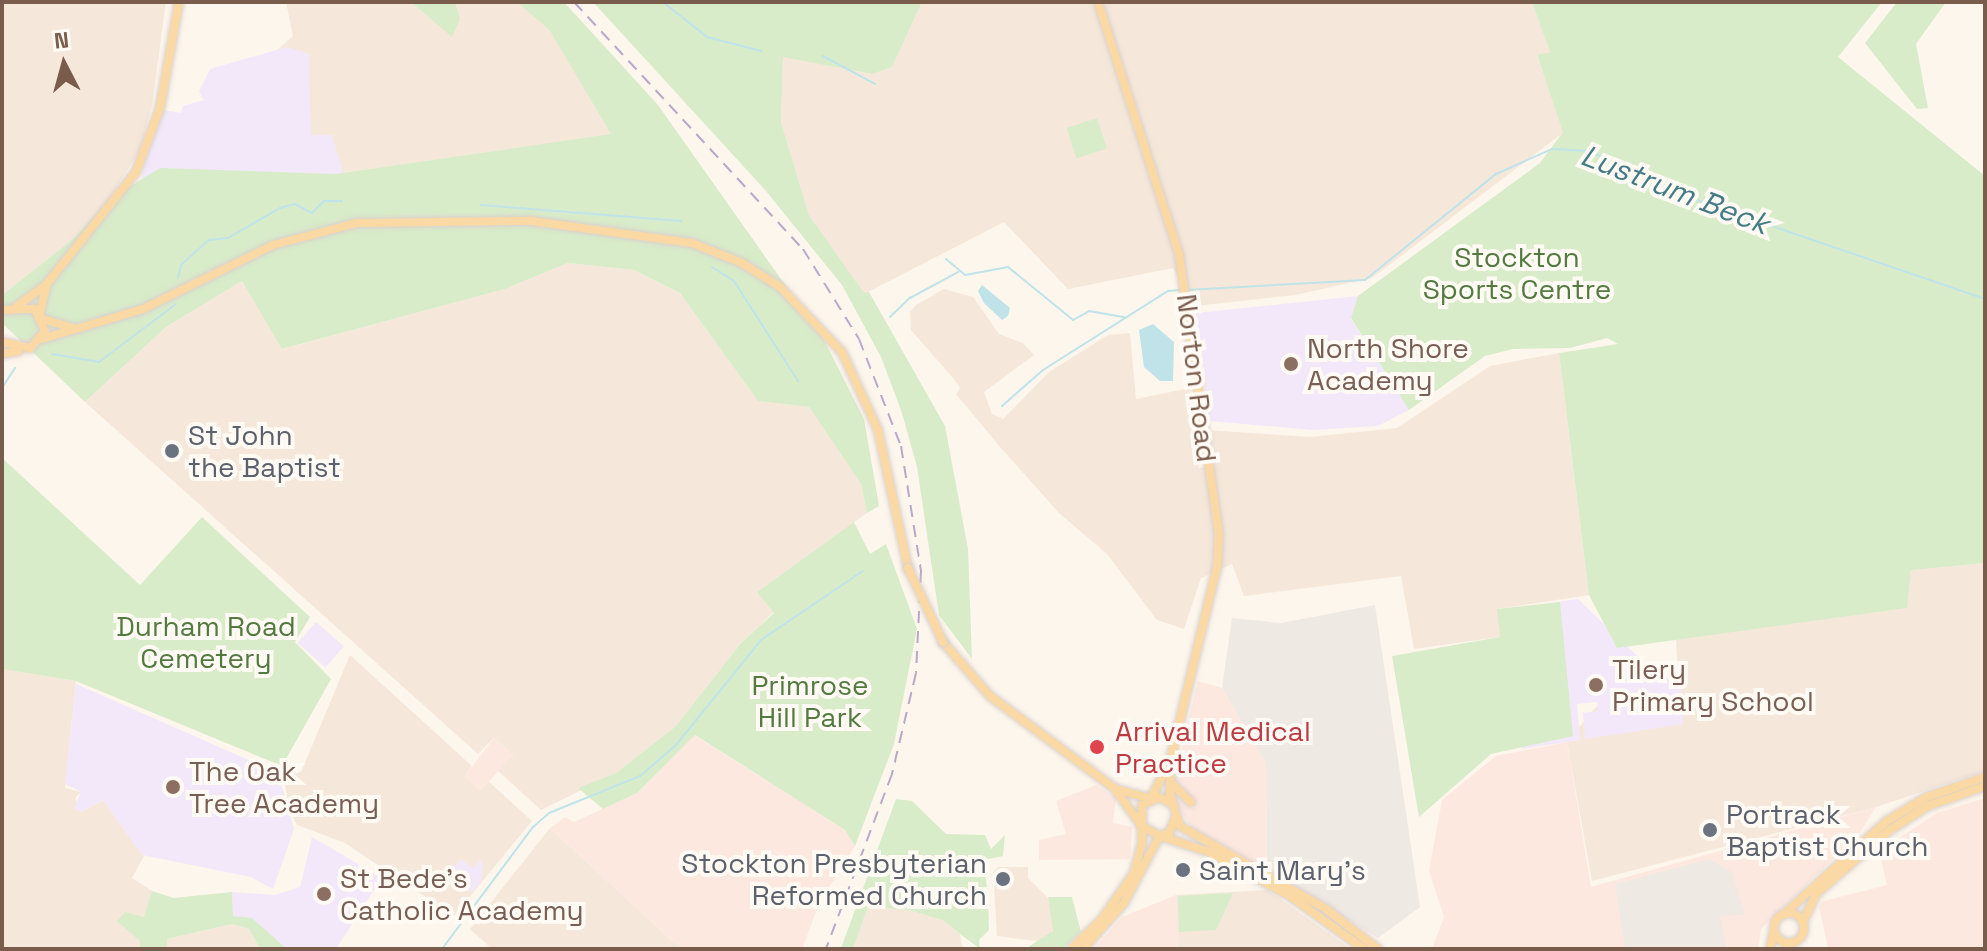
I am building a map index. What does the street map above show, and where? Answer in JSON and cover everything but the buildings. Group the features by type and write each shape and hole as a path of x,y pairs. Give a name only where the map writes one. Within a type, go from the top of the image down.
{"main road":[{"path":"4,311 17,306 46,285 136,172 160,108 179,2"},
{"name":"Norton Road","path":"1098,2 1169,217 1186,288 1219,554 1170,761 1176,814"},
{"path":"2,354 23,349 74,328 143,309 273,245 357,223 531,221 692,243 742,263 780,287 842,352 878,430 908,568 943,642 972,679 1025,725 1114,788 1140,824 1160,836 1209,852 1290,896 1364,949"},
{"path":"42,339 41,316 46,285"},
{"path":"17,306 74,328"},
{"path":"2,342 23,349"},
{"name":"Norton Road","path":"1071,949 1102,919 1134,873 1140,824 1170,761"},
{"path":"1770,949 1774,930 1784,914 1887,821 1927,797 1985,777"},
{"path":"1170,782 1191,802"},
{"path":"1774,930 1788,946 1801,937 1803,922 1816,894 1890,830 1936,802 1985,786"},
{"path":"1114,788 1173,804"},
{"path":"1083,949 1124,903 1160,836 1173,828 1176,814"},
{"path":"1176,814 1188,834 1306,896 1378,949"},
{"path":"1784,914 1794,914 1803,922"}],"shaded area":[{"path":"2,2 166,2 152,105 140,150 109,199 73,239 2,295"},
{"path":"286,2 517,2 550,31 616,134 335,174 156,157 293,36"},
{"path":"922,2 1532,2 1551,52 1537,56 1564,132 1372,278 1295,295 1196,306 1173,268 1068,289 1004,222 864,294 809,215 781,122 783,56 871,74 892,67"},
{"path":"287,47 309,54 311,135 332,135 345,178 141,195 143,168 163,110 181,113 183,106 204,100 199,91 210,69"},
{"path":"568,263 634,270 680,293 758,401 809,407 861,484 867,513 757,592 774,612 741,643 676,726 616,773 541,810 497,770 513,755 494,738 478,754 85,402 166,327 242,281 283,349 505,289"},
{"path":"944,289 973,297 999,334 1023,343 1034,355 984,392 992,414 1003,419 1049,372 1108,335 1130,333 1136,399 1190,388 1199,468 1214,466 1208,430 1310,437 1397,428 1490,366 1559,353 1589,595 1498,609 1500,637 1414,649 1401,576 1244,596 1232,564 1201,578 1184,629 1157,620 1107,554 1059,513 1001,448 956,394 960,388 953,378 911,330 910,312 916,305"},
{"name":"North Shore Academy","path":"1358,296 1351,319 1409,410 1378,426 1312,430 1209,421 1196,313"},
{"path":"1985,563 1985,771 1876,807 1592,881 1567,742 1596,707 1679,689 1676,639 1906,608 1911,569"},
{"name":"Tilery Primary School","path":"1578,599 1650,668 1680,663 1683,724 1585,739 1583,713 1598,711 1597,702 1577,704 1580,740 1522,749 1499,611"},
{"path":"1375,605 1420,907 1378,938 1267,870 1266,763 1222,688 1232,618 1281,623"},
{"path":"316,622 344,646 326,667 298,643"},
{"path":"350,655 472,766 465,776 480,790 488,781 532,821 454,916 345,843 297,825 290,811 285,785 290,775 301,772"},
{"path":"2,669 76,681 65,788 81,792 75,798 81,812 103,800 144,856 132,878 152,891 140,949 2,949"},
{"path":"1198,681 1222,688 1266,763 1267,870 1191,828 1171,793"},
{"name":"The Oak Tree Academy","path":"76,684 278,773 294,829 273,889 251,877 142,855 103,800 81,812 74,808 81,792 65,784"},
{"path":"694,735 845,830 855,846 819,904 802,949 681,949 550,828 565,817 574,822 637,793"},
{"path":"494,738 513,755 480,791 465,776"},
{"path":"1567,742 1591,887 1876,807 1859,834 1761,929 1758,949 1432,949 1444,917 1429,871 1442,800 1496,756"},
{"path":"1096,785 1116,798 1113,823 1132,827 1130,859 1039,860 1039,840 1066,834 1056,801"},
{"path":"1985,798 1985,949 1828,949 1819,906 1823,901 1887,885 1879,851 1937,813"},
{"path":"550,828 681,949 492,949 470,929"},
{"name":"St Bede's Catholic Academy","path":"312,837 382,878 336,949 287,949 252,919 233,916 232,892 275,895 300,887"},
{"path":"460,859 473,868 480,860 483,864 481,882 473,891 460,891 461,883 449,874"},
{"path":"1709,859 1732,872 1745,915 1720,916 1727,949 1625,949 1615,884"},
{"path":"998,867 1028,867 1028,878 1050,900 1053,931 1043,942 997,936 993,872"},
{"path":"1267,890 1351,949 1178,949 1176,895"},
{"path":"1176,895 1178,949 1094,949 1122,917"},
{"path":"868,907 909,910 942,920 960,934 963,949 853,949"},
{"path":"232,924 249,929 260,949 167,949 167,939"}],"green space":[{"path":"411,2 455,2 460,19 452,37"},
{"path":"517,2 564,2 658,105 824,340 864,419 879,506 867,513 861,484 809,407 758,401 680,293 634,270 568,263 505,289 282,349 242,281 166,327 85,402 2,323 2,295 73,239 109,199 160,168 335,174 611,134 550,31"},
{"path":"593,2 922,2 892,67 872,74 783,57 781,122 809,215 864,293 869,292 945,426 968,549 972,659 939,615 917,467 902,413 881,357 842,285 766,191"},
{"name":"Stockton Sports Centre","path":"1532,2 1882,2 1838,57 1985,176 1985,563 1911,570 1907,608 1617,648 1589,595 1559,353 1618,344 1607,338 1570,348 1513,349 1485,356 1409,410 1351,318 1358,296 1540,163 1563,132 1537,55 1550,52"},
{"path":"1897,2 1946,2 1916,44 1928,108 1917,109 1865,43"},
{"path":"1097,118 1107,148 1076,158 1067,128"},
{"name":"Durham Road Cemetery","path":"2,458 140,585 202,517 310,617 295,642 331,679 282,766 76,681 2,669"},
{"name":"Primrose Hill Park","path":"854,522 870,554 886,544 917,629 894,744 855,846 845,830 695,735 637,793 603,809 578,788 616,773 676,726 741,643 774,613 757,592"},
{"path":"1560,602 1573,736 1491,754 1419,817 1392,656 1500,637 1497,609"},
{"path":"896,799 912,801 946,834 985,835 991,849 1005,835 1003,856 983,860 987,887 978,888 979,896 988,900 989,930 979,940 980,949 942,920 909,910 868,907 853,949 841,948"},
{"path":"152,891 174,898 232,892 233,916 252,918 287,949 260,949 249,929 232,924 167,939 167,949 140,949 140,941 117,921 125,912 144,917"},
{"path":"1233,893 1216,930 1179,932 1178,896"},
{"path":"1048,897 1072,897 1081,932 1063,949 1025,949 1053,931"}],"water":[{"path":"982,285 1010,308 1008,316 1002,320 984,303 978,291"},
{"path":"1153,324 1174,342 1173,381 1160,381 1144,367 1139,330"}],"waterway":[{"path":"663,2 707,37 761,51"},
{"path":"823,56 875,84"},
{"name":"Lustrum Beck","path":"1187,290 1365,280 1496,174 1552,149 1589,151 1696,200 1985,299"},
{"path":"178,278 181,265 209,240 228,238 280,208 295,204 312,213 324,201 342,201"},
{"path":"481,205 681,221"},
{"path":"946,259 965,275 1008,267 1073,320 1089,311 1124,317"},
{"path":"712,267 734,281 798,381"},
{"path":"890,317 910,298 958,272"},
{"name":"Lustrum Beck","path":"1002,406 1043,370 1168,291 1180,290"},
{"path":"52,354 99,362 176,304"},
{"path":"2,388 15,368"},
{"name":"Lustrum Beck","path":"442,949 533,827 549,813 640,776 676,745 761,640 863,571"}],"railway":[{"path":"574,2 803,249 859,339 901,446 921,571 916,673 892,774 826,949"}],"place":[{"name":"North Shore Academy","path":"1291,364"},
{"name":"St John the Baptist","path":"172,451"},
{"name":"Tilery Primary School","path":"1596,685"},
{"name":"Arrival Medical Practice","path":"1097,747"},
{"name":"The Oak Tree Academy","path":"173,787"},
{"name":"Portrack Baptist Church","path":"1710,830"},
{"name":"Saint Mary's","path":"1183,870"},
{"name":"Stockton Presbyterian Reformed Church","path":"1003,879"},
{"name":"St Bede's Catholic Academy","path":"324,894"}]}
